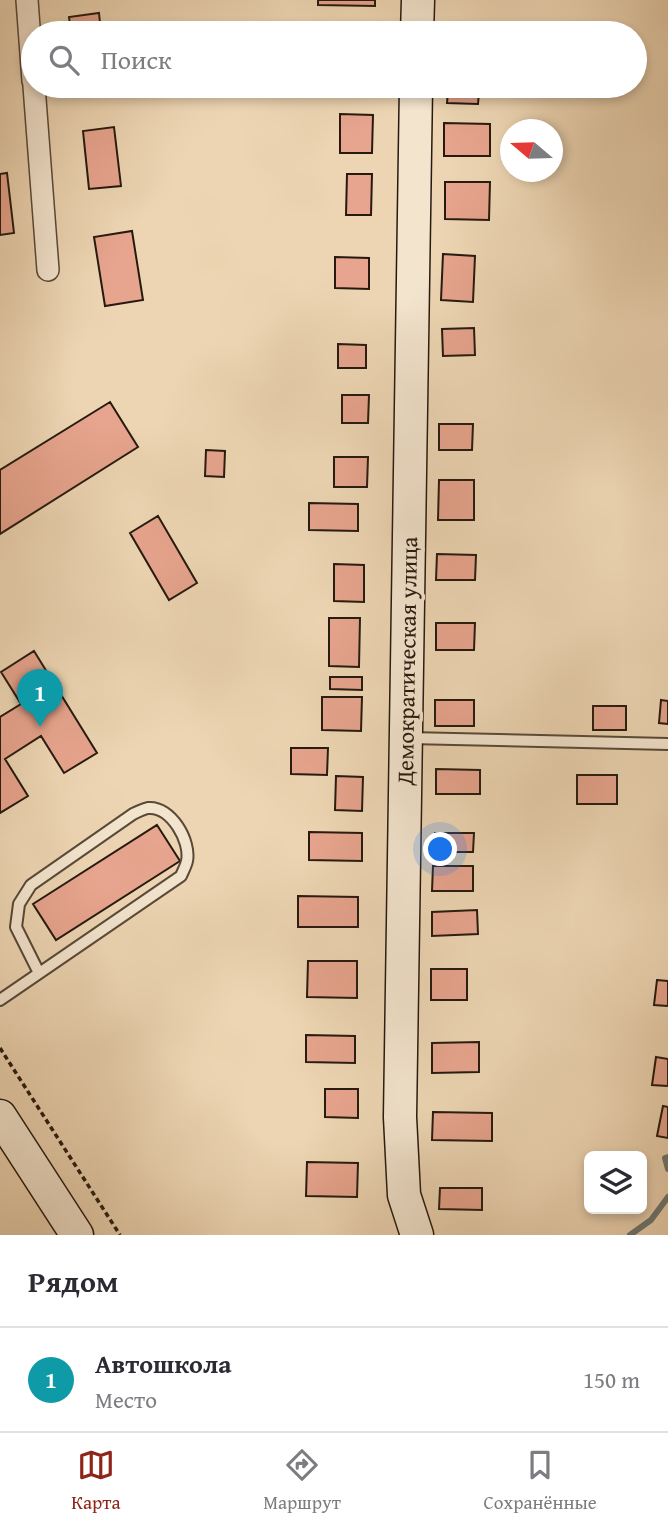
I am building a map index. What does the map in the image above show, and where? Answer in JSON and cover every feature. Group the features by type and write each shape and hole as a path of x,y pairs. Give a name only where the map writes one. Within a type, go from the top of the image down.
{"street":[{"path":"27,0 29,21"},
{"path":"417,21 418,0"},
{"path":"34,98 48,270"},
{"name":"Демократическая улица","path":"416,98 400,1117 404,1195 417,1235"},
{"path":"2,1125 78,1235"}],"lane":[{"path":"406,738 668,744"},
{"path":"0,1000 181,876 187,861 187,845 176,824 164,812 150,808 133,814 31,885 19,904 16,927 39,973"}],"path":[{"path":"0,1048 120,1235"}],"building":[{"path":"318,0 375,0 375,6 318,5"},
{"path":"99,13 100,21 70,21 69,17"},
{"path":"447,98 478,98 478,104 447,103"},
{"path":"340,114 373,115 372,153 340,153"},
{"path":"444,123 490,124 490,156 444,156"},
{"path":"114,127 121,186 89,189 83,131"},
{"path":"7,173 14,233 0,235 0,174"},
{"path":"347,174 372,174 371,215 346,215"},
{"path":"445,182 490,182 489,220 445,219"},
{"path":"132,231 143,300 105,306 94,237"},
{"path":"443,254 475,256 473,302 441,300"},
{"path":"335,257 369,258 369,289 335,288"},
{"path":"474,328 475,355 443,356 442,329"},
{"path":"338,344 366,345 366,368 338,368"},
{"path":"342,395 369,395 368,423 342,423"},
{"path":"110,402 138,447 0,534 0,470"},
{"path":"439,424 473,424 472,450 439,450"},
{"path":"206,450 225,451 224,477 205,476"},
{"path":"334,457 368,457 367,487 334,487"},
{"path":"439,480 474,480 474,520 438,520"},
{"path":"309,503 358,504 358,531 309,530"},
{"path":"158,516 197,583 169,600 130,533"},
{"path":"437,554 476,555 475,580 436,580"},
{"path":"334,564 364,565 364,602 334,601"},
{"path":"329,618 360,618 359,667 329,666"},
{"path":"436,623 475,623 474,650 436,650"},
{"path":"34,651 97,753 64,773 41,736 5,759 28,796 0,813 0,717 21,704 1,672"},
{"path":"330,677 362,677 362,690 330,689"},
{"path":"322,697 362,697 361,731 322,730"},
{"path":"435,700 474,700 474,726 435,726"},
{"path":"661,700 668,701 668,724 659,723"},
{"path":"593,706 626,706 626,730 593,730"},
{"path":"291,748 328,748 327,775 291,774"},
{"path":"436,769 480,770 480,794 436,794"},
{"path":"577,775 617,775 617,804 577,804"},
{"path":"336,776 363,777 362,811 335,810"},
{"path":"157,825 180,861 56,940 33,904"},
{"path":"309,832 362,833 362,861 309,860"},
{"path":"435,833 474,833 473,852 434,852"},
{"path":"433,866 473,866 473,891 432,891"},
{"path":"298,896 358,897 358,927 298,927"},
{"path":"477,910 478,934 432,936 432,912"},
{"path":"308,961 357,961 357,998 307,997"},
{"path":"431,969 467,969 467,1000 431,1000"},
{"path":"657,980 668,981 668,1006 654,1005"},
{"path":"306,1035 355,1036 355,1063 306,1062"},
{"path":"479,1042 479,1072 432,1073 432,1043"},
{"path":"656,1057 668,1059 668,1086 652,1085"},
{"path":"325,1089 358,1089 358,1118 325,1117"},
{"path":"663,1106 668,1107 668,1138 657,1136"},
{"path":"433,1112 492,1113 492,1141 432,1140"},
{"path":"307,1162 358,1163 357,1197 306,1196"},
{"path":"440,1188 482,1188 482,1210 439,1209"}],"waterway":[{"path":"668,1157 665,1158 668,1169"},
{"path":"630,1235 651,1220 668,1197"}],"place":[{"name":"Автошкола","path":"40,727"}]}
